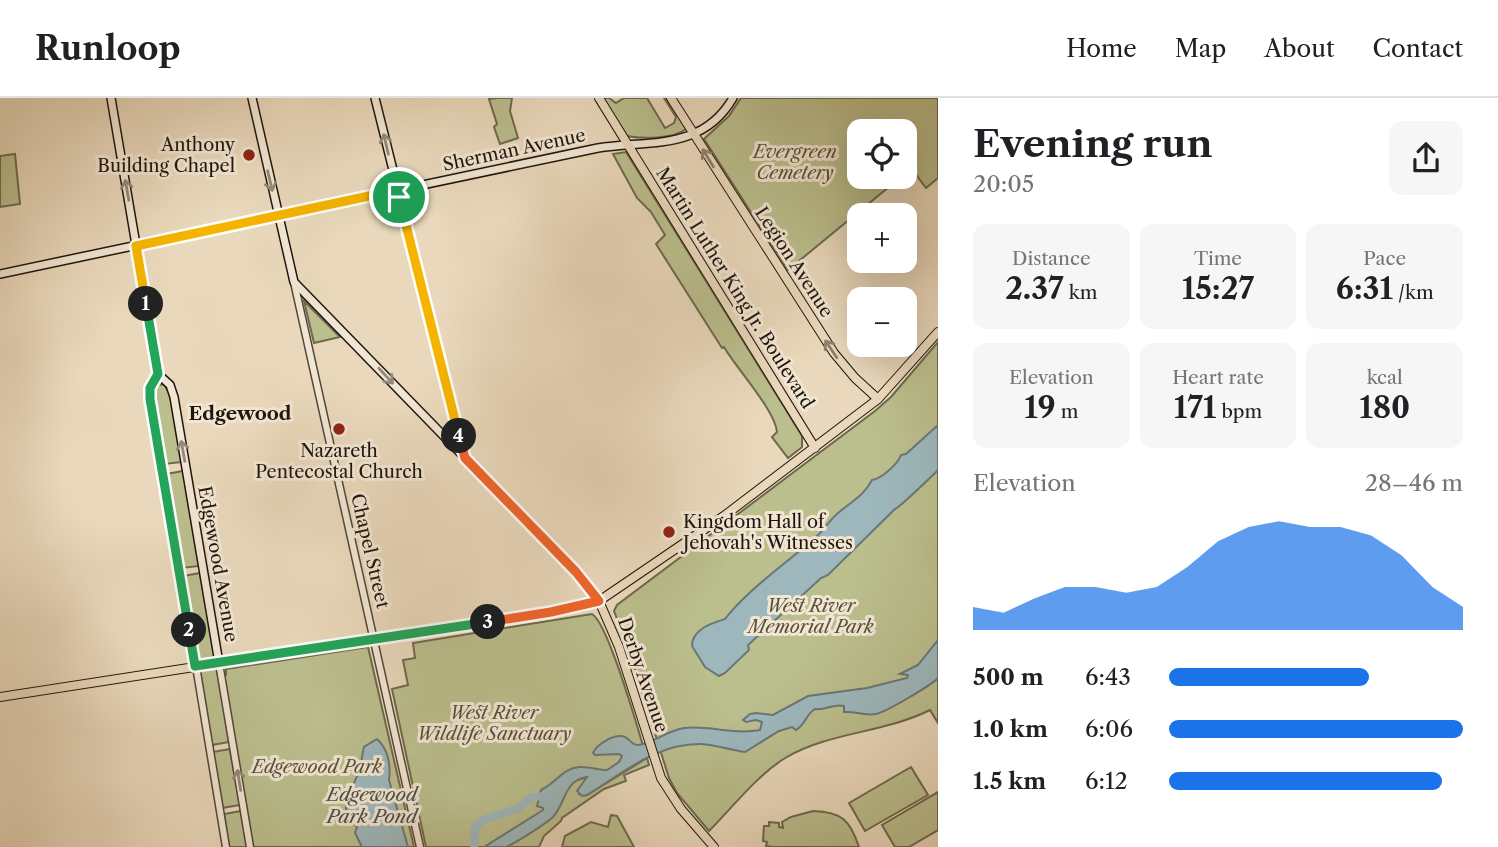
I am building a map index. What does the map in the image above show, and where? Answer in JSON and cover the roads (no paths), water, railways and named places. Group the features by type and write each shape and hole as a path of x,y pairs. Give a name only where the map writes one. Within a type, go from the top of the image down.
{"main road":[{"name":"Edgewood Avenue","path":"111,98 158,374 170,385 174,397 219,663"},
{"name":"Chapel Street","path":"252,98 294,282"},
{"path":"375,98 465,458"},
{"name":"Martin Luther King Jr. Boulevard","path":"599,98 815,447"},
{"name":"Legion Avenue","path":"671,98 837,358 878,399"},
{"name":"Sherman Avenue","path":"0,274 598,148 677,140 694,135 717,120 733,98"},
{"name":"Derby Avenue","path":"294,282 576,572 599,601 619,647 656,762 669,792 714,847"},
{"path":"0,696 551,612 599,601 724,516 878,399 938,332"},
{"path":"158,374 150,388 150,399 195,666"}],"street":[{"name":"Chapel Street","path":"294,282 420,847"},
{"name":"Edgewood Avenue","path":"219,663 250,847"},
{"path":"195,666 226,847"}],"water":[{"path":"938,425 938,470 828,575 821,578 748,645 749,650 725,673 719,676 705,667 692,646 695,635 709,625 725,619 746,596 861,495 872,480 889,470 901,455 906,454"},
{"path":"938,640 938,678 881,712 844,712 844,706 840,705 815,709 796,730 792,727 779,731 745,752 701,744 670,748 641,761 587,795 582,796 577,791 587,777 579,779 570,787 553,817 544,824 506,847 484,847 543,810 537,806 541,790 568,770 582,767 607,770 619,762 622,756 619,754 593,753 607,740 621,736 638,745 684,728 760,730 762,722 743,720 756,713 773,715 808,696 867,688 907,678 908,675 900,674 918,665"},
{"name":"Edgewood Park Pond","path":"377,739 388,758 389,780 408,847 362,847 355,833 357,827 347,813 347,799 360,767 364,747"}],"waterway":[{"path":"474,847 475,828 483,820 519,808 531,797 548,796"}],"place":[{"name":"Anthony Building Chapel","path":"249,155"},
{"name":"Nazareth Pentecostal Church","path":"339,429"},
{"name":"Kingdom Hall of Jehovah's Witnesses","path":"669,532"}],"district":[{"name":"Edgewood","path":"240,413"}],"park label":[{"name":"Evergreen Cemetery","path":"795,162"},
{"name":"West River Memorial Park","path":"811,616"},
{"name":"West River Wildlife Sanctuary","path":"494,723"},
{"name":"Edgewood Park","path":"317,767"}]}
